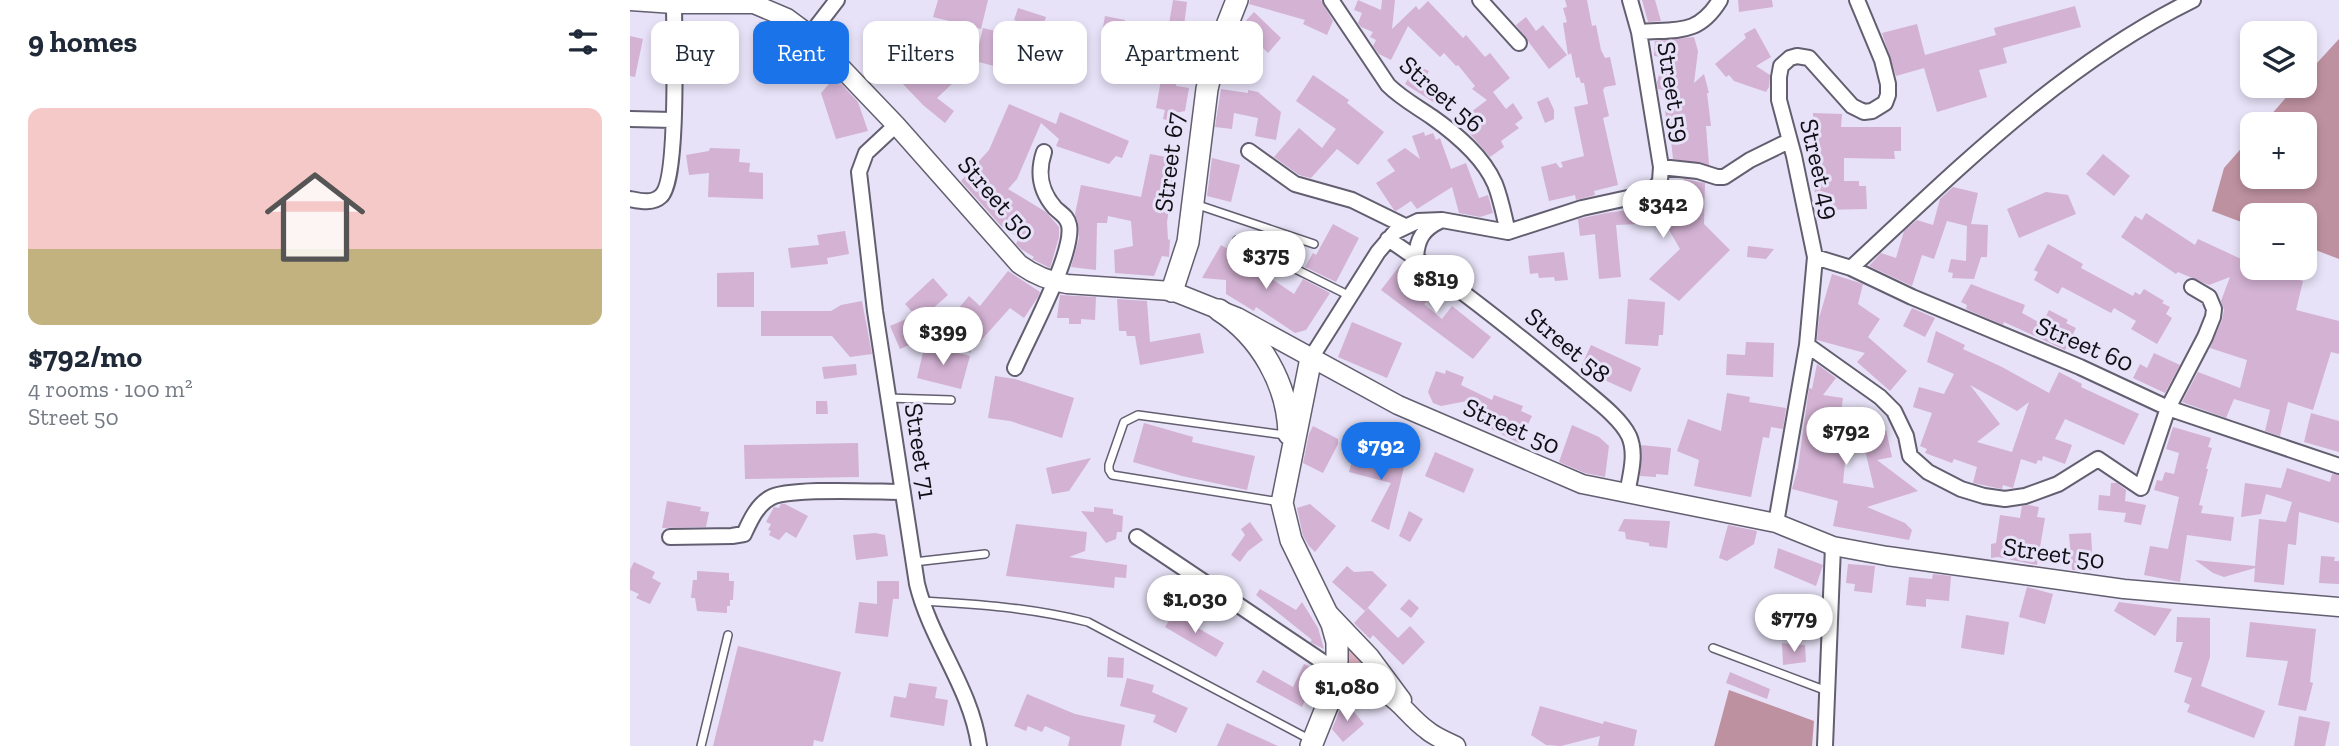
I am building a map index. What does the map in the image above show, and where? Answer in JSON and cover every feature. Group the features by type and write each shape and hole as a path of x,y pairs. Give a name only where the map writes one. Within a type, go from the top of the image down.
{"main road":[{"name":"Street 67","path":"1172,292 1188,242 1207,89 1215,56 1237,0"},
{"path":"1219,310 1247,333 1268,361 1285,405 1289,435 1287,468"},
{"path":"1311,358 1282,503 1291,540 1325,609 1336,639 1338,672 1330,701 1312,743"}],"street":[{"name":"Street 56","path":"1331,0 1388,85 1447,128 1482,163 1496,185 1508,232"},
{"path":"1480,0 1519,43"},
{"name":"Street 59","path":"1311,358 1388,239 1405,226 1419,221 1442,220 1508,232 1582,208 1653,191 1660,181 1661,167 1639,32 1630,0"},
{"path":"1639,32 1690,29 1704,22 1720,0"},
{"name":"Street 49","path":"1776,523 1807,345 1815,257 1779,100 1779,77 1781,66 1790,58 1809,58 1852,106 1864,112 1879,108 1885,103 1888,84 1882,61 1857,0"},
{"path":"1851,268 1942,181 2085,63 2144,25 2191,0"},
{"path":"630,1 674,4 754,2"},
{"name":"Street 50","path":"754,2 792,21"},
{"path":"820,21 832,2"},
{"path":"630,199 650,201 659,199 664,192 670,162 673,120 674,4"},
{"name":"Street 50","path":"849,76 897,125 1019,264 1030,272 1055,282 1172,292 1219,310 1398,405 1582,484 1776,523 1833,546 2124,589 2339,607"},
{"path":"630,119 673,120"},
{"name":"Street 71","path":"897,125 866,153 859,172 875,311 921,601 938,643 968,702 979,746"},
{"path":"1661,167 1724,177 1750,160 1789,141"},
{"path":"1249,151 1295,184 1352,200 1405,226"},
{"path":"1015,368 1055,282 1069,234 1065,215 1056,208 1041,185 1039,174 1044,152"},
{"path":"1416,258 1422,233 1442,220"},
{"name":"Street 58","path":"1388,239 1515,331 1604,407 1626,431 1633,448 1627,494"},
{"name":"Street 60","path":"1815,257 1851,268 2168,408 2339,466"},
{"path":"1807,345 1880,397 1894,411 1906,436 1910,456 1927,472 1961,489 2005,499 2025,496 2058,484 2098,459 2141,488 2168,408 2205,337 2214,309 2209,297 2192,287"},
{"path":"670,537 744,534 761,505 772,496 799,492 902,492"},
{"path":"1138,537 1338,672"},
{"path":"1825,746 1833,546"},
{"path":"1325,609 1382,672 1409,712"},
{"path":"1330,701 1336,694 1348,689 1372,688 1387,694 1426,730 1456,746"}],"lane":[{"path":"1192,202 1314,244"},
{"path":"1237,240 1350,296"},
{"path":"888,398 951,400"},
{"path":"1282,503 1112,475 1109,465 1124,422 1138,415 1289,435"},
{"path":"913,562 985,554"},
{"path":"921,601 994,605 1051,613 1088,622 1312,743"},
{"path":"701,746 728,635"},
{"path":"1713,648 1827,691"}],"shaded area":[{"path":"2339,39 2339,259 2317,251 2317,203 2240,203 2240,222 2212,211 2224,168 2240,150 2240,189 2317,189 2317,112 2273,112 2286,98 2317,98 2317,63"},
{"path":"1350,641 1378,681 1364,676 1344,677"},
{"path":"1729,690 1814,721 1812,746 1714,746"}],"building":[{"path":"938,0 988,0 981,29 979,21 949,21 933,17"},
{"path":"1173,0 1187,2 1185,21 1170,21"},
{"path":"1250,0 1321,0 1333,21 1327,35 1303,24 1305,20 1249,4"},
{"path":"1358,0 1381,10 1382,0 1395,0 1392,29 1416,6 1419,10 1428,1 1463,38 1466,35 1485,57 1490,53 1510,78 1493,92 1506,109 1513,103 1523,118 1515,124 1519,128 1501,141 1504,147 1490,157 1459,121 1487,100 1472,89 1475,86 1458,65 1444,53 1440,57 1408,26 1391,60 1379,54 1373,46 1376,40 1370,37 1373,32 1358,23 1362,13 1354,10"},
{"path":"1565,0 1587,0 1592,26 1596,25 1601,50 1605,58 1610,57 1616,85 1603,90 1609,116 1603,118 1618,185 1594,191 1595,195 1576,200 1575,195 1549,201 1541,167 1556,163 1560,168 1563,167 1561,162 1584,156 1574,107 1588,104 1584,83 1581,83 1579,77 1576,78 1571,53 1568,55 1563,23 1567,22 1563,8 1567,7"},
{"path":"1642,0 1655,0 1661,21 1648,22"},
{"path":"1738,0 1772,0 1773,7 1739,12"},
{"path":"2075,6 2081,27 2003,48 2007,63 1979,70 1987,97 1937,112 1924,68 1896,76 1882,33 1917,24 1925,55 1996,35 1994,28"},
{"path":"1018,8 1046,17 1045,21 1014,20"},
{"path":"1254,12 1281,38 1268,53 1263,48 1263,21 1246,21"},
{"path":"1105,16 1125,20 1125,21 1104,21"},
{"path":"1526,17 1536,31 1543,25 1567,55 1549,69 1516,25"},
{"path":"983,28 993,30 993,66 979,62"},
{"path":"1755,28 1771,57 1756,66 1770,75 1766,92 1734,81 1729,75 1726,77 1715,64 1746,38 1744,34"},
{"path":"630,36 643,39 635,77 630,76"},
{"path":"1694,37 1698,51 1694,83 1704,74 1709,93 1711,126 1706,126 1709,165 1673,159 1665,111 1672,110 1669,91 1658,89 1657,82 1664,57 1654,56 1655,41"},
{"path":"1416,66 1429,71 1425,78 1443,91 1435,103 1405,84"},
{"path":"1313,75 1349,100 1347,103 1384,132 1358,165 1337,149 1311,178 1299,175 1274,157 1299,128 1322,148 1336,129 1296,101"},
{"path":"829,84 841,84 858,102 868,131 836,139 821,93"},
{"path":"903,84 952,84 937,98 954,111 945,123"},
{"path":"1160,84 1176,84 1189,88 1185,111 1175,113 1174,122 1163,119 1165,110 1156,108"},
{"path":"1221,89 1258,92 1281,112 1276,140 1255,136 1258,118 1234,113 1232,129 1215,127"},
{"path":"1548,97 1554,110 1554,119 1545,123 1537,102"},
{"path":"1009,104 1056,124 1060,112 1129,141 1122,158 1116,156 1109,164 1056,146 1059,139 1041,123 1017,179 1008,189 1046,212 1059,227 1059,237 1050,268 1032,259 1034,257 1021,249 1016,244 1019,238 1002,227 961,181 989,150"},
{"path":"1813,113 1842,114 1841,127 1901,127 1901,151 1894,151 1895,159 1844,158 1844,181 1859,181 1859,186 1866,186 1867,209 1819,210 1812,176 1812,160 1816,160 1817,129 1813,129"},
{"path":"1424,132 1425,136 1433,133 1436,140 1440,138 1451,169 1466,163 1479,198 1488,195 1493,213 1480,217 1459,213 1452,187 1417,209 1411,201 1394,210 1376,183 1395,171 1387,160 1405,148 1420,159 1412,136"},
{"path":"710,148 740,149 739,162 750,163 749,172 763,173 763,199 708,197 709,173 689,175 686,155 709,151"},
{"path":"1150,154 1177,159 1167,222 1169,257 1162,256 1154,276 1115,273 1114,250 1133,246 1131,221 1108,216 1107,223 1097,223 1096,270 1071,267 1079,238 1075,214 1081,185 1141,197"},
{"path":"2103,154 2130,176 2114,196 2086,174"},
{"path":"1212,158 1240,165 1231,202 1207,196"},
{"path":"1684,179 1705,183 1704,224 1730,250 1679,301 1649,279 1680,249 1669,230 1663,231 1663,223 1616,225 1621,277 1599,279 1595,234 1580,236 1578,219 1629,210 1654,201 1660,201 1660,204 1683,204"},
{"path":"1953,187 1978,193 1971,224 1988,225 1987,257 1981,257 1974,279 1952,278 1953,273 1948,272 1951,259 1966,261 1967,226 1947,221 1934,259 1922,255 1912,286 1869,266 1881,253 1896,258 1904,231 1917,220 1933,225 1940,199"},
{"path":"2046,192 2068,195 2076,214 2019,238 2007,209"},
{"path":"2146,213 2195,245 2198,239 2240,258 2240,280 2303,281 2296,310 2339,321 2339,354 2331,352 2313,410 2288,402 2280,436 2265,431 2270,410 2234,399 2226,418 2182,402 2198,372 2240,388 2247,360 2210,348 2222,320 2224,310 2221,301 2230,277 2209,285 2178,272 2176,274 2121,237 2135,216 2142,220"},
{"path":"1333,224 1359,238 1336,282 1305,267 1313,253 1316,255"},
{"path":"845,231 849,254 827,258 828,264 791,268 788,248 819,245 817,235"},
{"path":"2048,244 2083,264 2081,268 2133,296 2135,292 2140,295 2144,289 2164,301 2162,303 2170,307 2166,314 2172,318 2157,344 2131,329 2136,321 2114,308 2111,313 2062,287 2058,294 2034,280 2038,272 2034,270"},
{"path":"1221,245 1274,276 1272,279 1294,294 1303,279 1330,293 1306,330 1295,333 1256,307 1254,311 1226,294 1226,280 1202,278"},
{"path":"1748,246 1774,249 1766,259 1747,257"},
{"path":"1564,252 1568,280 1555,281 1554,277 1539,278 1538,273 1530,274 1528,256"},
{"path":"1401,264 1413,274 1408,280 1421,290 1418,293 1427,301 1424,304 1442,319 1452,306 1491,337 1473,359 1381,290"},
{"path":"1008,271 1040,292 1038,297 1024,318 1010,308 976,346 972,346 970,353 949,334 964,317 957,310 969,296 980,306"},
{"path":"754,272 754,307 717,307 717,273"},
{"path":"1832,274 1863,284 1858,304 1880,319 1868,337 1907,371 1890,391 1857,362 1865,353 1817,340 1819,318"},
{"path":"933,278 948,295 913,326 920,340 900,349 890,326 915,315 905,304"},
{"path":"1971,284 2025,305 2022,313 2042,324 2049,310 2068,320 2066,323 2076,328 2065,350 2004,322 2003,325 1966,309 1967,305 1961,302"},
{"path":"1060,295 1096,297 1095,320 1081,319 1081,324 1069,324 1069,318 1057,318"},
{"path":"1117,299 1147,301 1150,342 1200,333 1204,353 1140,365 1135,336 1127,336 1126,331 1119,331"},
{"path":"1628,299 1665,302 1663,335 1659,335 1658,346 1625,344"},
{"path":"862,301 872,354 850,357 832,336 761,336 761,311 831,311 841,305"},
{"path":"1912,308 1935,318 1925,337 1903,326"},
{"path":"1352,322 1402,343 1387,378 1338,357"},
{"path":"1936,331 1965,345 1963,349 2049,393 2059,372 2082,384 2081,387 2139,414 2124,445 2065,419 2055,439 2072,445 2065,464 2043,456 2042,461 2038,460 2036,464 2021,459 2013,488 2003,485 2002,489 1973,483 1977,467 1954,459 1952,463 1925,453 1927,449 1920,446 1932,413 1913,407 1919,387 1944,394 1954,374 1927,362","holes":["1970,385 2017,411 2029,402 2012,452 1977,442 2000,424"]},
{"path":"1746,342 1774,343 1773,377 1726,375 1727,354 1745,355"},
{"path":"925,344 970,356 961,389 917,378"},
{"path":"1591,345 1641,368 1631,392 1580,369"},
{"path":"2154,353 2180,365 2165,393 2133,378 2140,364 2147,368"},
{"path":"856,364 857,375 824,379 822,367"},
{"path":"1817,364 1836,378 1823,395 1843,398 1837,440 1847,441 1843,483 1874,488 1860,429 1876,425 1877,432 1886,430 1892,457 1877,460 1918,491 1867,507 1905,523 1912,530 1909,540 1833,526 1838,501 1792,489 1798,467 1809,388 1812,389"},
{"path":"1446,370 1464,377 1461,385 1492,400 1494,395 1523,406 1521,411 1532,416 1519,443 1461,414 1467,401 1441,406 1433,403 1428,392 1436,371 1445,374"},
{"path":"995,376 1015,379 1074,398 1062,438 1010,421 988,418"},
{"path":"1727,393 1750,397 1749,402 1786,408 1783,429 1771,427 1769,438 1763,437 1751,497 1694,486 1699,460 1677,451 1688,419 1721,431"},
{"path":"816,401 827,401 828,414 816,414"},
{"path":"2311,413 2339,421 2339,452 2304,442"},
{"path":"1144,423 1193,437 1192,442 1255,456 1247,490 1133,462"},
{"path":"1572,425 1599,437 1609,446 1605,477 1585,473 1559,462"},
{"path":"1313,426 1338,439 1323,473 1303,463"},
{"path":"2173,427 2211,438 2208,447 2212,448 2199,505 2203,506 2201,513 2234,517 2231,541 2187,535 2180,582 2144,575 2150,546 2168,549 2179,497 2154,490 2157,480 2162,481 2165,472 2174,474 2179,453 2166,449"},
{"path":"858,443 859,477 745,479 744,445"},
{"path":"1641,445 1671,448 1668,475 1640,476"},
{"path":"1355,450 1405,463 1389,530 1371,521 1391,483 1349,472"},
{"path":"1435,452 1474,469 1464,493 1425,476"},
{"path":"1091,458 1069,491 1052,494 1046,468"},
{"path":"2287,468 2330,482 2332,474 2339,475 2339,523 2299,512 2296,545 2288,544 2284,585 2254,582 2255,568 2224,577 2213,573 2195,560 2255,566 2259,519 2286,522 2292,502 2266,494 2261,514 2241,517 2245,483 2281,488"},
{"path":"2111,483 2117,483 2126,490 2125,501 2146,505 2141,525 2124,522 2126,513 2098,510 2099,495 2110,496"},
{"path":"667,501 701,507 700,511 709,512 706,527 662,528"},
{"path":"781,504 808,516 796,538 786,532 779,540 769,535 771,524 766,522 774,507 779,508"},
{"path":"1310,504 1336,526 1315,552 1303,536 1297,508"},
{"path":"2022,506 2039,507 2037,517 2045,518 2037,565 1991,558 1991,544 1996,543 2000,515 2020,518"},
{"path":"1094,507 1113,509 1113,514 1123,516 1122,532 1117,532 1116,539 1106,543 1081,511 1094,512"},
{"path":"1409,511 1423,519 1410,542 1399,536"},
{"path":"1624,519 1670,521 1667,548 1626,539 1625,532 1618,531"},
{"path":"1250,522 1263,540 1248,551 1240,562 1231,555 1245,535 1241,529"},
{"path":"1016,524 1087,532 1085,551 1069,557 1127,565 1126,578 1115,577 1114,588 1006,576"},
{"path":"1728,525 1757,531 1754,544 1727,561 1719,558"},
{"path":"2091,533 2093,570 2072,570 2069,534"},
{"path":"853,535 885,535 888,556 856,560"},
{"path":"1778,548 1823,565 1816,586 1774,568"},
{"path":"2321,556 2335,557 2334,561 2339,561 2339,584 2319,583"},
{"path":"634,562 655,572 652,578 661,583 650,604 636,598 639,594 630,590 630,570"},
{"path":"1848,564 1875,566 1872,593 1854,591 1855,584 1846,583"},
{"path":"1347,566 1354,572 1372,571 1387,585 1365,611 1332,582"},
{"path":"697,571 729,573 729,581 734,581 733,600 730,600 730,606 727,606 727,613 697,611 695,598 691,598"},
{"path":"1933,574 1951,576 1949,601 1926,599 1926,607 1906,605 1909,577 1932,579"},
{"path":"877,581 899,581 899,599 893,599 888,637 855,633 859,602 877,604"},
{"path":"2027,587 2053,594 2045,624 2019,617"},
{"path":"1260,589 1296,610 1302,602 1318,628 1324,649 1310,642 1312,640 1256,595"},
{"path":"1409,599 1419,608 1411,618 1400,609"},
{"path":"2119,602 2172,609 2155,636 2114,611"},
{"path":"1368,608 1398,638 1410,626 1425,642 1403,665 1373,635 1370,639 1354,623"},
{"path":"1173,614 1224,643 1216,657 1165,627"},
{"path":"1966,615 2009,622 2004,655 1961,648"},
{"path":"2177,617 2210,618 2210,657 2201,686 2265,711 2254,738 2187,712 2190,705 2184,702 2192,678 2174,672 2183,642 2176,642"},
{"path":"2250,622 2316,629 2310,682 2313,683 2306,711 2278,705 2288,661 2246,657"},
{"path":"1782,643 1805,645 1806,662 1783,665"},
{"path":"738,646 841,672 823,742 814,740 813,746 713,746"},
{"path":"1108,657 1124,658 1123,678 1107,677"},
{"path":"1304,664 1319,671 1302,707 1256,682 1263,670 1293,687"},
{"path":"1730,672 1770,689 1767,699 1726,683"},
{"path":"1127,678 1154,685 1152,692 1188,708 1176,733 1153,722 1156,715 1120,706"},
{"path":"909,683 937,687 935,698 948,700 944,726 890,717 894,696 906,698"},
{"path":"1027,694 1075,714 1125,725 1121,746 1068,746 1070,737 1045,726 1042,732 1028,726 1026,731 1014,726"},
{"path":"1346,702 1364,724 1343,742 1332,729 1342,705"},
{"path":"1540,706 1603,724 1604,721 1637,730 1634,746 1598,746 1600,736 1561,746 1546,745 1531,735"},
{"path":"2299,716 2330,722 2325,746 2294,746"},
{"path":"1227,723 1278,746 1217,746"}]}
